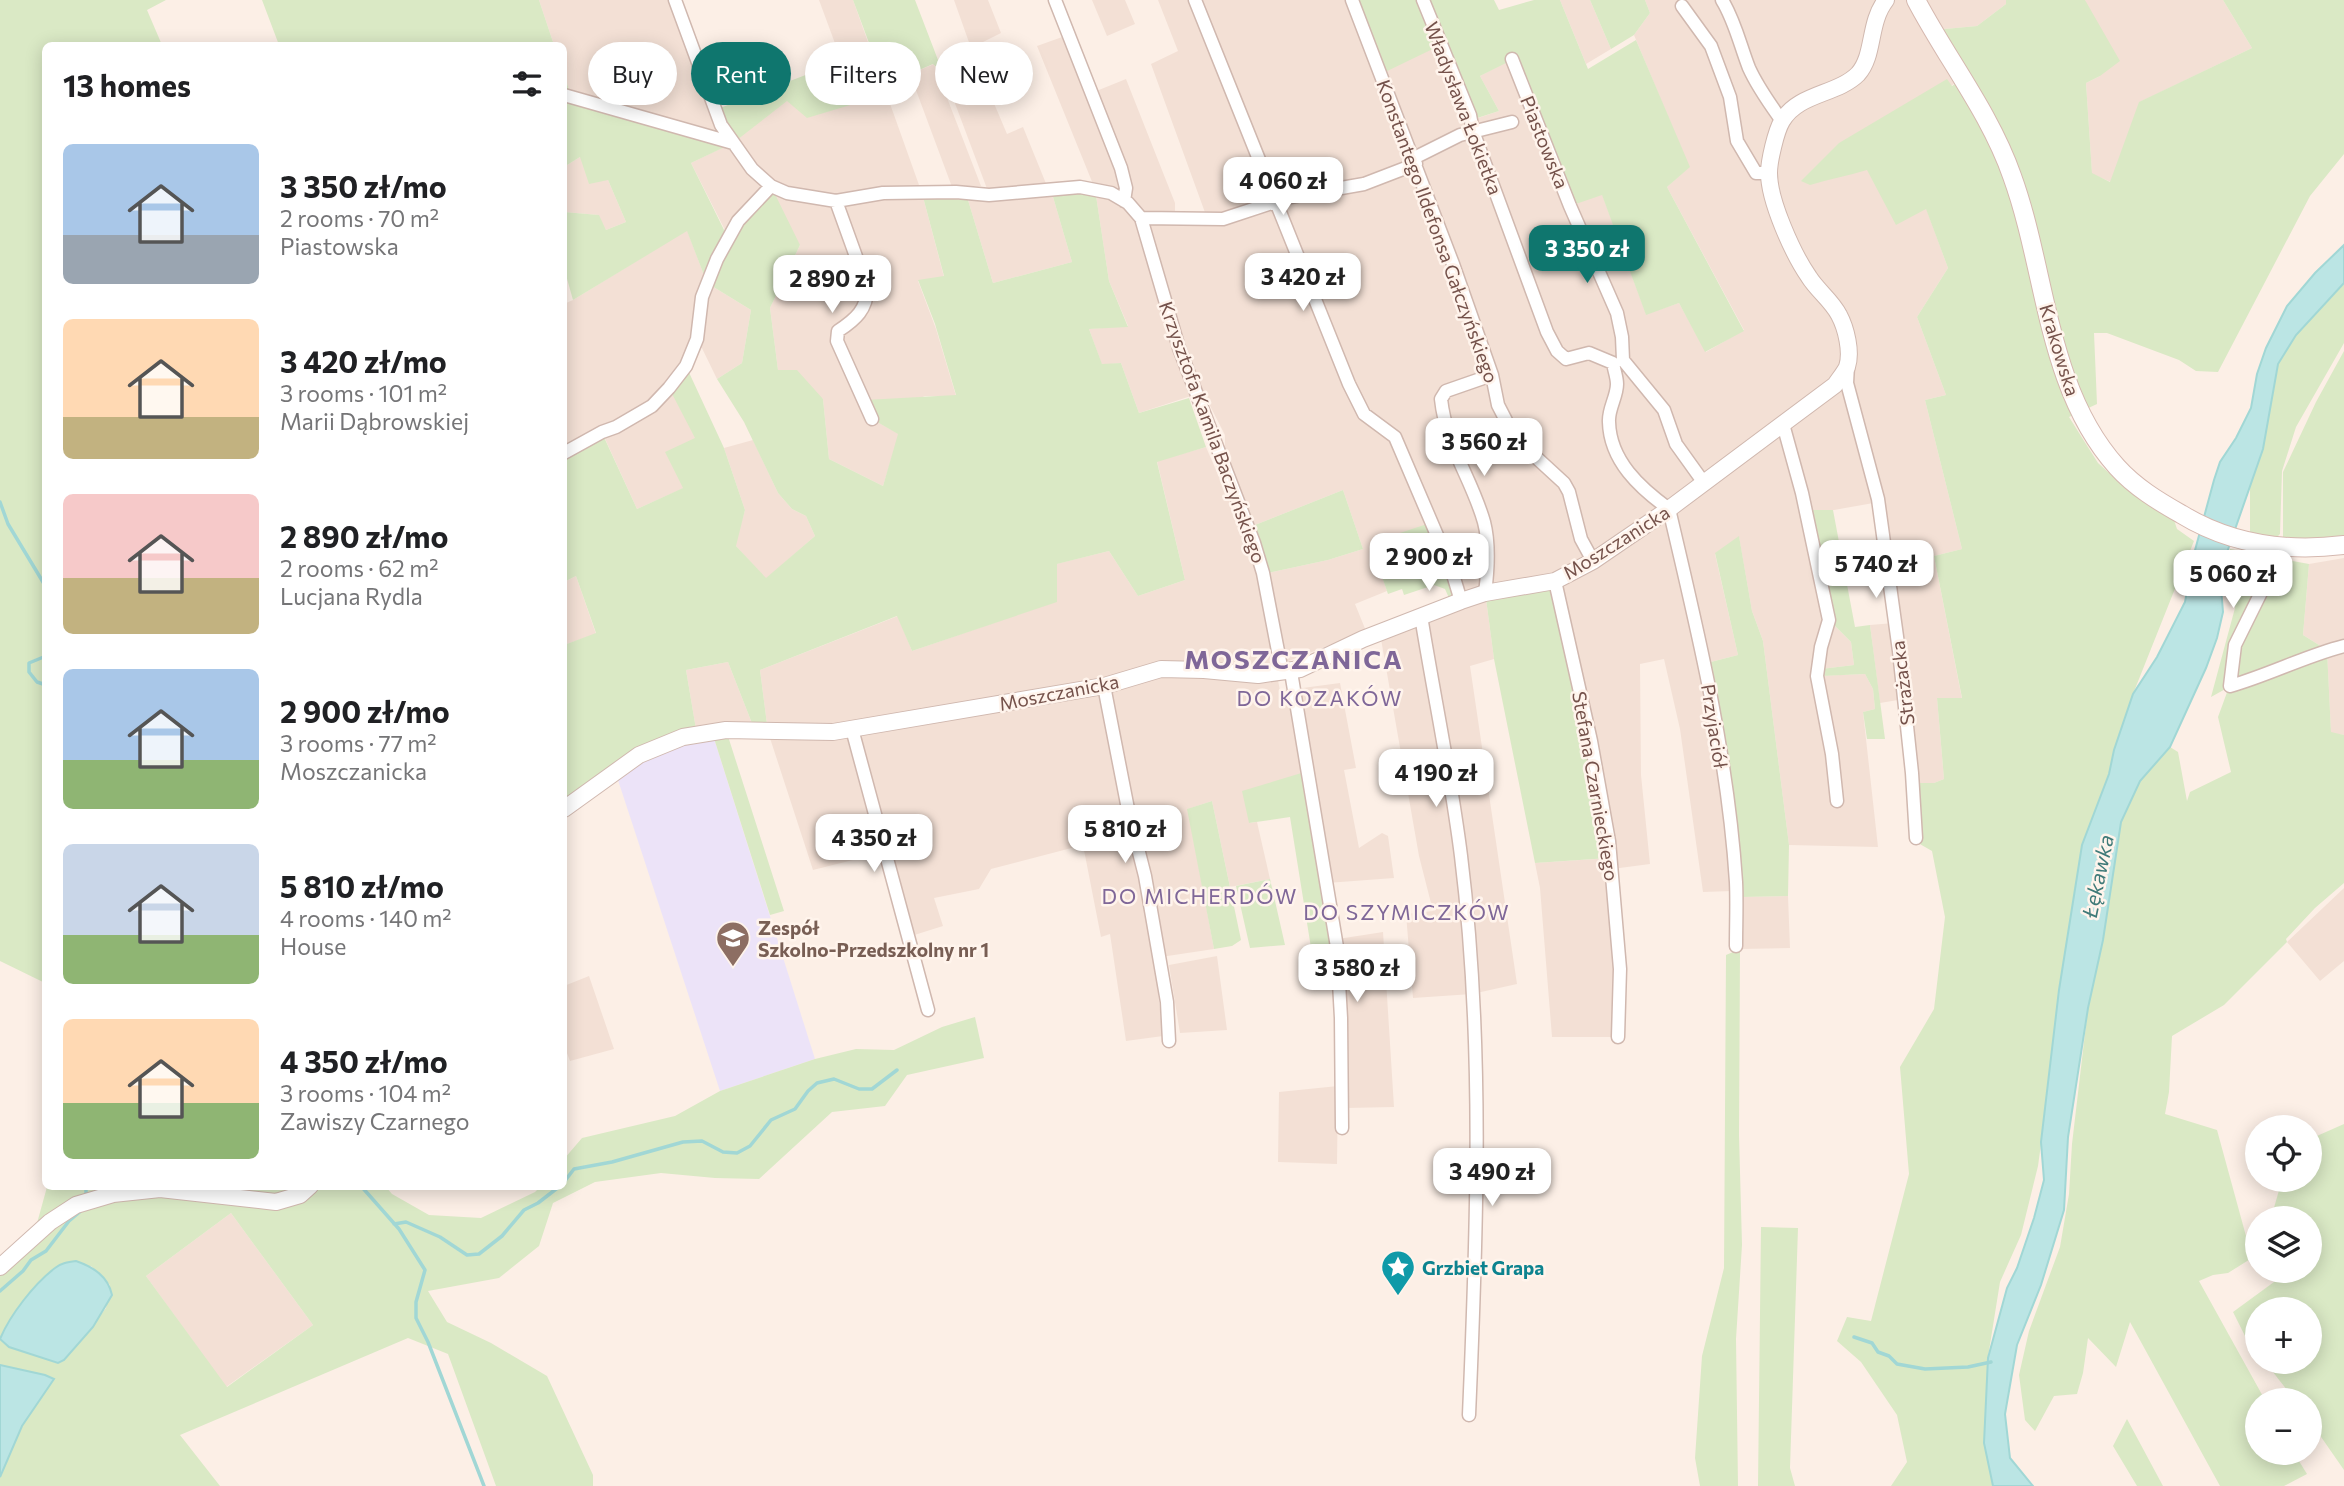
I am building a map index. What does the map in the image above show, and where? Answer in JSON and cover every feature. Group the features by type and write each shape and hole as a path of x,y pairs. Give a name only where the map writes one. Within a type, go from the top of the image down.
{"main road":[{"name":"Krakowska","path":"1916,0 1988,123 2012,174 2026,220 2056,347 2075,400 2093,434 2118,468 2143,491 2192,521 2228,536 2277,547 2344,545"}],"street":[{"path":"675,0 721,125 752,169 771,186 787,193 835,201 883,193 956,192 989,195 1080,187 1111,193 1142,218 1223,219 1277,201 1364,184 1415,161 1460,135 1512,122"},
{"path":"1055,0 1121,168 1126,188 1124,201"},
{"path":"1195,0 1349,384 1364,415 1395,437 1447,558 1461,601"},
{"name":"Konstantego Ildefonsa Gałczyńskiego","path":"1352,0 1415,161 1492,375 1498,405 1515,438 1564,482 1581,539 1593,561"},
{"name":"Władysława Łokietka","path":"1423,0 1557,351 1566,359 1589,353 1618,361"},
{"path":"1722,0 1730,13 1749,68 1761,93 1782,121"},
{"path":"1847,365 1848,344 1839,314 1809,278 1792,247 1776,205 1769,173 1782,121 1799,103 1850,81 1861,70 1870,49 1872,25 1886,0"},
{"path":"1682,6 1711,46 1730,97 1737,141 1756,173 1769,173"},
{"name":"Piastowska","path":"1512,59 1570,206 1617,313 1622,337 1618,361"},
{"path":"567,96 733,143"},
{"path":"567,451 652,406 686,366 697,339 702,296 717,259 738,221 771,186"},
{"path":"835,201 867,287 862,311 851,323 838,331 837,341 872,419"},
{"name":"Krzysztofa Kamila Baczyńskiego","path":"1142,218 1179,348 1254,543 1286,672 1337,947 1342,1018 1342,1128"},
{"path":"1618,361 1664,410 1676,444 1704,483"},
{"path":"1618,361 1617,385 1608,420 1612,442 1625,469 1648,494 1670,509"},
{"name":"Moszczanicka","path":"567,808 639,755 683,737 726,730 833,732 1104,686 1161,669 1258,675 1286,672 1461,601 1485,593 1555,581 1593,561 1670,509 1835,385 1847,365"},
{"name":"Strażacka","path":"1847,365 1847,383 1878,499 1882,524 1912,773 1916,838"},
{"path":"1485,593 1489,561 1484,523 1443,424 1441,399 1446,391 1492,375"},
{"path":"1783,424 1802,493 1829,620 1821,647 1817,676 1832,754 1837,801"},
{"name":"Przyjaciół","path":"1670,509 1715,714 1735,872 1735,946"},
{"path":"2277,547 2235,645 2230,686 2311,655 2344,646"},
{"name":"Stefana Czarnieckiego","path":"1555,581 1591,741 1609,841 1620,969 1618,1037"},
{"path":"1421,616 1461,856 1475,1042 1475,1270 1469,1416"},
{"path":"2235,645 2236,670 2256,678"},
{"path":"1104,686 1128,809 1145,876 1167,1002 1169,1041"},
{"path":"852,729 928,1010"},
{"path":"0,1267 50,1222 76,1205 113,1194 151,1190"},
{"path":"169,1190 276,1202 300,1195 306,1190"}],"shaded area":[{"path":"539,0 675,0 691,44 691,105 713,105 715,110 755,105 791,105 791,101 805,102 805,105 890,105 919,185 927,194 923,197 944,277 918,281 956,396 925,396 872,419 899,434 883,486 829,459 823,399 778,370 770,308 800,245 729,238 691,163 732,143 602,105 677,105 677,42 588,42 588,101 571,96 567,83 567,42 553,42"},
{"path":"819,0 853,0 868,42 834,42"},
{"path":"954,0 988,0 1001,33 983,42 969,42"},
{"path":"1092,0 1125,0 1135,24 1107,36"},
{"path":"1158,0 1190,0 1222,80 1232,75 1202,0 1352,0 1431,49 1463,123 1499,111 1480,76 1512,59 1571,205 1602,194 1646,314 1679,303 1706,352 1744,330 1667,187 1689,167 1634,35 1650,13 1645,0 2006,0 2006,4 1977,26 1934,30 1962,79 1854,145 1926,208 1948,268 1917,317 1946,395 1925,400 1962,549 1934,556 1962,699 1937,698 1944,779 1934,783 1914,783 1879,502 1834,510 1806,510 1824,622 1816,676 1865,674 1873,689 1875,709 1863,712 1878,847 1789,845 1763,641 1752,611 1739,537 1715,554 1738,655 1707,663 1732,891 1703,892 1680,729 1664,659 1640,664 1641,775 1650,864 1612,869 1618,1037 1552,1037 1540,888 1535,863 1610,858 1555,581 1469,593 1462,589 1434,523 1370,543 1387,591 1355,604 1366,631 1286,662 1268,573 1363,549 1343,490 1255,525 1225,457 1225,435 1203,392 1139,413 1121,363 1102,365 1089,329 1128,326 1109,281 1095,189 1037,46 1065,36 1089,94 1126,79 1175,203 1175,218 1207,218 1151,64 1178,51"},
{"path":"1560,0 1590,0 1611,49 1586,64"},
{"path":"2085,0 2223,0 2252,48 2140,102 2111,182 2092,174 2086,83 2100,76"},
{"path":"934,64 935,105 950,105 981,186 952,187 921,104 921,69"},
{"path":"956,105 995,105 1007,134 1023,127 1051,190 1072,262 993,283 968,200 956,192 989,194"},
{"path":"580,157 608,180 626,222 606,230 598,215 567,212 567,165"},
{"path":"687,230 707,283 751,310 742,363 717,379 698,340 686,366 696,438 684,488 637,509 601,430 567,447 567,303"},
{"path":"753,440 778,493 792,509 806,516 815,536 766,579 735,545 745,510 724,448"},
{"path":"1206,447 1247,542 1260,583 1280,691 1340,683 1356,768 1344,770 1359,848 1382,833 1388,836 1394,878 1327,883 1308,771 1249,823 1257,822 1270,879 1230,887 1212,801 1188,809 1214,949 1154,958 1163,1036 1126,1041 1110,934 1101,937 1083,845 991,869 979,889 934,898 943,926 908,937 885,852 813,870 768,732 760,670 898,616 912,651 1057,601 1056,564 1109,551 1138,596 1185,580 1157,461"},
{"path":"2344,558 2344,735 2331,733 2327,650 2303,635 2309,564"},
{"path":"576,576 596,634 567,644 567,580"},
{"path":"1486,599 1494,659 1470,666 1517,984 1472,994 1413,998 1406,914 1433,911 1419,856 1381,639"},
{"path":"1831,622 1851,642 1854,665 1821,669"},
{"path":"1894,623 1904,699 1880,703 1870,625"},
{"path":"728,662 755,731 697,735 686,670"},
{"name":"Zespół Szkolno-Przedszkolny nr 1","path":"712,732 815,1059 720,1091 615,771"},
{"path":"2344,888 2344,961 2320,981 2287,942"},
{"path":"1788,896 1790,948 1740,949 1741,897"},
{"path":"1383,932 1394,1107 1346,1108 1338,939"},
{"path":"1217,956 1227,1030 1180,1033 1169,965"},
{"path":"589,976 614,1049 570,1061 567,1053 567,985"},
{"path":"1338,1086 1337,1164 1278,1162 1279,1092"},
{"path":"231,1213 313,1325 226,1387 146,1276"}],"green space":[{"path":"0,0 166,0 147,10 161,42 42,42 42,982 0,961"},
{"path":"262,0 539,0 553,42 278,42"},
{"path":"853,0 915,0 935,52 935,66 933,64 921,69 921,42 869,42"},
{"path":"1352,0 1494,0 1499,10 1534,0 1560,0 1588,69 1636,40 1690,167 1667,187 1744,331 1705,352 1679,303 1646,315 1602,195 1570,206 1512,60 1480,76 1499,111 1471,120 1441,45 1381,74"},
{"path":"1590,0 1645,0 1650,13 1634,35 1611,49"},
{"path":"2006,0 2085,0 2120,61 2086,83 2092,173 2110,182 2139,102 2252,48 2223,0 2344,0 2344,154 2310,196 2218,372 2196,371 2179,360 2107,333 2094,333 2097,404 2069,417 2098,463 2126,488 2174,520 2177,529 2194,541 2133,694 2114,750 2109,774 2082,845 2038,1166 2021,1235 2000,1282 1988,1357 1984,1443 1993,1486 1891,1486 1907,1462 1897,1415 1861,1362 1837,1341 1847,1317 1871,1321 1909,1174 1900,1067 1934,1009 1945,917 1932,851 1918,843 1914,783 1934,783 1944,779 1937,698 1962,698 1934,556 1962,549 1925,400 1946,395 1917,317 1948,268 1926,209 1896,225 1867,170 1810,185 1801,181 1839,143 1947,79 1952,86 1962,79 1934,30 1977,26 2006,4"},
{"path":"805,75 805,105 850,105 807,118 791,104 791,81"},
{"path":"567,83 571,96 588,101 588,105 602,105 732,142 715,110 728,105 782,105 733,143 691,163 728,238 771,186 800,245 770,308 778,370 797,370 823,399 829,459 883,486 898,434 872,419 865,400 956,395 935,324 918,280 944,276 923,197 968,200 993,283 1072,262 1051,190 1095,189 1109,281 1128,327 1089,329 1102,364 1121,363 1139,413 1189,398 1206,447 1157,462 1185,580 1138,596 1109,551 1057,564 1057,602 912,651 897,616 760,670 768,732 755,731 728,662 686,670 697,735 683,737 567,807 567,644 596,633 576,576 567,580 567,450 603,435 637,509 683,488 665,452 695,438 669,388 686,366 724,448 745,510 736,546 766,578 815,536 806,516 792,509 778,493 744,422 717,379 742,363 751,310 707,283 687,231 573,300 567,279 567,212 599,215 606,230 626,222 608,180 589,184 580,157 567,165"},
{"path":"2344,284 2344,343 2296,427 2282,471 2280,534 2277,537 2250,536 2250,480 2263,449 2278,364 2296,335"},
{"path":"2344,351 2344,545 2283,548 2283,472"},
{"path":"1343,490 1363,549 1268,573 1255,525"},
{"path":"1806,510 1833,510 1855,627 1870,625 1885,739 1867,739 1863,712 1875,709 1873,689 1865,674 1822,676 1821,669 1854,665 1851,642 1831,622"},
{"path":"1427,524 1438,552 1422,555 1416,533 1389,541 1400,578 1435,569 1444,570 1454,589 1453,597 1449,598 1445,589 1434,585 1404,595 1402,589 1388,594 1370,543"},
{"path":"1739,536 1752,611 1763,641 1789,845 1788,896 1741,897 1707,663 1738,655 1715,553"},
{"path":"2230,549 2309,564 2303,635 2327,650 2331,732 2344,735 2344,883 2315,908 2286,939 2287,942 2224,1005 2172,1036 2165,1114 2217,1130 2245,1232 2245,1262 2228,1273 2199,1281 2245,1364 2245,1374 2251,1374 2258,1388 2245,1388 2245,1465 2301,1465 2307,1474 2284,1486 2220,1486 2130,1322 2116,1367 2088,1338 2077,1394 2054,1396 2035,1431 2025,1420 2019,1375 2029,1331 2060,1247 2069,1194 2088,1008 2103,940 2121,822 2140,781 2170,747 2178,752 2187,801 2190,792 2231,772 2218,717 2229,687 2211,697 2235,608"},
{"path":"1553,591 1609,858 1535,863 1494,659 1486,599"},
{"path":"726,730 784,911 770,915 712,732"},
{"path":"1308,771 1335,950 1312,954 1290,817 1249,823 1242,791"},
{"path":"1212,801 1241,940 1232,946 1214,949 1187,809"},
{"path":"1270,879 1285,945 1250,948 1236,886"},
{"path":"1740,949 1739,1135 1742,1245 1736,1339 1738,1486 1700,1486 1695,1458 1702,1356 1724,1268 1726,955"},
{"path":"975,1017 984,1058 907,1075 885,1106 832,1112 759,1179 661,1173 595,1182 553,1203 539,1246 499,1278 428,1291 447,1322 491,1343 547,1376 593,1475 593,1486 496,1486 448,1354 408,1338 180,1435 220,1486 0,1486 0,1267 34,1234 46,1190 389,1190 429,1215 481,1218 537,1190 567,1190 567,1156 582,1138 675,1116 720,1091 815,1059 856,1049 894,1050 942,1027","holes":["231,1213 313,1325 227,1387 146,1276","91,1266 110,1285 106,1308 74,1348 4,1329 31,1292 56,1267"]},
{"path":"2344,1124 2344,1470 2322,1438 2322,1388 2286,1388 2274,1374 2322,1374 2322,1297 2253,1297 2273,1283 2322,1283 2322,1206 2274,1206 2279,1192 2322,1192 2322,1134"},
{"path":"1761,1227 1798,1228 1790,1468 1795,1486 1758,1486"},
{"path":"2245,1303 2245,1336 2233,1312"},
{"path":"2127,1419 2163,1486 2137,1486 2113,1446"}],"water":[{"name":"Łękawka","path":"2344,245 2344,283 2296,335 2278,364 2263,449 2224,561 2221,588 2223,612 2206,668 2170,747 2140,781 2121,822 2068,1137 2064,1210 2041,1285 2017,1345 2005,1414 2010,1458 2033,1486 1993,1486 1984,1443 1988,1358 2007,1288 2017,1268 2044,1180 2041,1142 2059,990 2082,845 2109,774 2114,750 2133,694 2157,657 2185,602 2194,554 2214,480 2220,462 2251,408 2257,374 2266,348 2287,306"},
{"path":"76,1261 99,1273 112,1295 93,1327 64,1360 58,1363 9,1347 0,1339 23,1300 55,1268"},
{"path":"0,1365 54,1379 22,1426 0,1477"}],"waterway":[{"path":"0,502 8,524 42,580"},
{"path":"42,658 29,663 29,672 42,684"},
{"path":"567,1178 574,1169 612,1162 683,1142 702,1141 723,1152 737,1153 750,1146 771,1120 795,1109 817,1083 834,1079 859,1089 872,1089 897,1070"},
{"path":"86,1190 86,1198"},
{"path":"365,1190 399,1229 425,1270 416,1302 416,1318 428,1342 484,1486"},
{"path":"394,1224 406,1222 440,1237 467,1255 479,1254 502,1236 524,1210 555,1190"},
{"path":"0,1291 23,1271 31,1260 46,1251 69,1221 82,1210"},
{"path":"1854,1337 1872,1343 1878,1352 1889,1356 1897,1364 1925,1369 1968,1367 1991,1362"}],"place":[{"name":"Zespół Szkolno-Przedszkolny nr 1","path":"733,968"},
{"name":"Grzbiet Grapa","path":"1398,1297"}],"district":[{"name":"MOSZCZANICA","path":"1294,658"},
{"name":"DO KOZAKÓW","path":"1320,697"},
{"name":"DO MICHERDÓW","path":"1200,895"},
{"name":"DO SZYMICZKÓW","path":"1407,911"}]}
